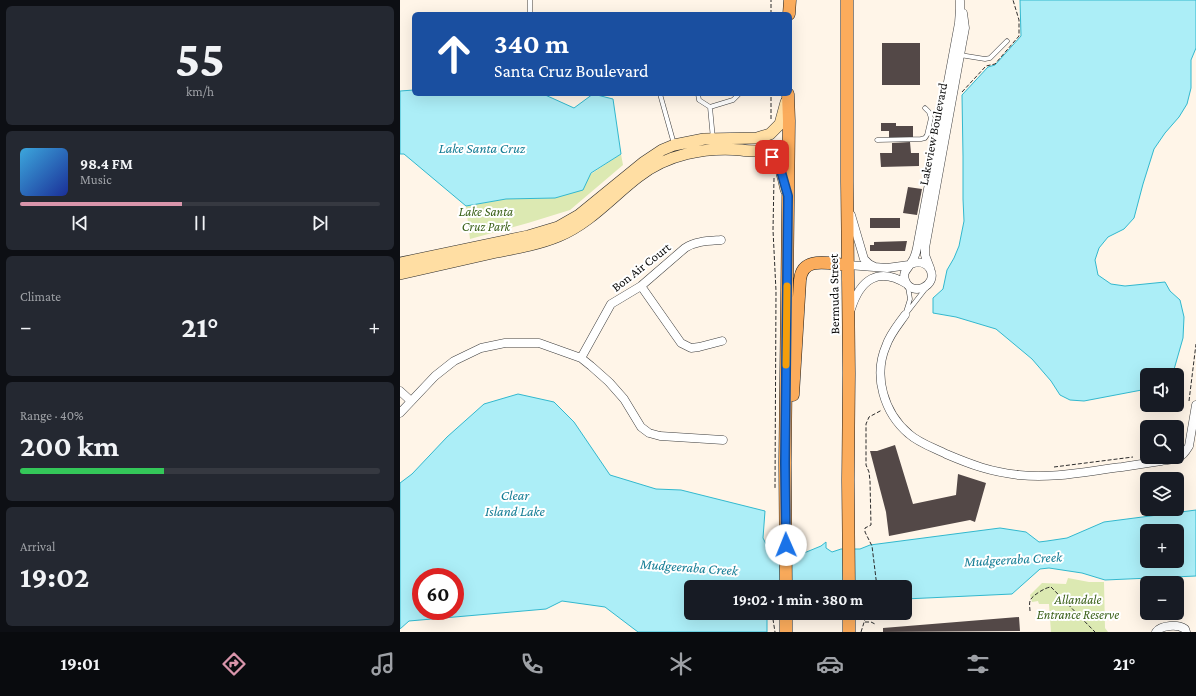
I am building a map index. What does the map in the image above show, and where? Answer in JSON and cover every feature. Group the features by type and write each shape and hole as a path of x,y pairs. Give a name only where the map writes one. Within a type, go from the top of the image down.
{"main road":[{"path":"789,12 790,0"},
{"name":"Bermuda Street","path":"847,0 849,580"},
{"path":"786,580 785,463 788,96"},
{"path":"785,463 791,421 801,273 805,267 810,264 818,263 848,265"},
{"path":"786,620 786,632"},
{"path":"849,620 849,632"}],"street":[{"name":"Lakeview Boulevard","path":"931,271 924,254 934,177 957,54 960,0"},
{"path":"400,274 527,246 558,236 583,223 647,170 690,141 757,138 770,134 781,122 788,96"},
{"path":"717,139 736,142 763,143 763,148 756,151"},
{"path":"400,263 528,236 558,227 579,215 652,156 676,150 694,152 734,150 756,151 768,154 777,161 781,169 788,196"},
{"name":"Lakeview Boulevard","path":"910,265 916,251 934,177"},
{"path":"847,202 863,256 868,263 875,267"},
{"path":"921,226 927,235"},
{"name":"Bon Air Court","path":"581,358 612,304 640,286 685,248 700,242 721,240"},
{"path":"848,265 893,268 910,265 916,262 926,265 931,271 931,278 928,284 923,288 917,289 900,280 890,277 879,277 870,280 857,292 848,316"},
{"path":"907,284 904,274 910,265"},
{"path":"640,286 681,343 690,348 722,341"},
{"path":"906,315 890,337 882,357 882,390 888,408 901,427 910,435 930,446 970,464 986,469 1019,475 1049,476 1129,466 1177,458 1186,451 1188,446 1192,404"},
{"path":"400,413 435,376 454,361 480,348 505,343 539,343 581,358 609,382 624,399 641,427 650,433 660,436 723,440"},
{"path":"400,391 411,401"},
{"path":"1156,632 1162,628 1180,627 1185,629 1186,632"}],"lane":[{"path":"530,0 530,12"},
{"path":"957,54 990,58 1007,41"},
{"path":"661,96 676,150"},
{"path":"699,96 700,100 710,107 717,139"},
{"path":"710,107 733,100 737,96"},
{"path":"877,140 925,138 927,135 930,118 929,112 925,108"},
{"path":"906,315 910,299 907,284"},
{"path":"906,315 928,284"}],"path":[{"path":"771,0 771,12"},
{"path":"771,96 771,121"},
{"path":"774,176 773,230 776,291 774,449 775,491"},
{"path":"1192,404 1196,344"},
{"path":"876,580 872,546 865,532 865,528 871,525 870,477 866,465 866,424 869,417 888,408"},
{"path":"1049,476 1048,468 1139,456"},
{"path":"1030,611 1031,599 1046,587 1051,587 1094,632"},
{"path":"772,620 775,632"},
{"path":"861,632 864,622 876,624"}],"green space":[{"name":"Lake Santa Cruz Park","path":"621,154 623,165 570,210 470,239 466,206 506,199 555,198"},
{"name":"Allandale Entrance Reserve","path":"1068,578 1089,582 1104,582 1105,628 1108,632 1051,632 1049,604 1039,604 1038,601 1032,602 1030,595 1042,583 1066,584"}],"water":[{"path":"1020,0 1196,0 1196,48 1191,60 1191,88 1187,104 1179,117 1154,149 1134,218 1124,229 1108,237 1099,248 1095,260 1098,275 1111,284 1125,286 1165,282 1170,291 1180,300 1184,317 1183,338 1174,368 1140,368 1140,390 1084,401 1070,400 1060,395 1051,381 1032,359 996,329 956,317 933,313 933,298 943,289 947,270 959,246 964,221 962,95 988,67 995,65 1021,36"},
{"name":"Lake Santa Cruz","path":"412,90 412,96 547,96 574,108 590,96 601,96 613,99 621,154 591,173 583,190 555,198 506,199 466,206 404,154 400,154 400,91"},
{"name":"Clear Island Lake","path":"518,394 554,402 574,422 610,475 656,489 681,490 765,511 763,538 766,544 776,550 804,553 821,546 826,542 826,548 832,552 841,549 860,549 870,545 1000,528 1026,532 1039,542 1067,538 1104,522 1150,516 1184,516 1184,512 1196,510 1196,576 1140,576 1140,578 1105,580 1082,573 1049,568 1040,569 1012,594 912,599 912,580 684,580 684,620 767,620 767,632 638,632 605,607 562,601 546,609 464,616 464,568 412,568 412,620 420,620 409,621 400,629 400,483 412,474 447,437 484,404"}],"building":[{"path":"882,43 920,43 920,85 882,85"},
{"path":"881,123 896,123 896,126 913,126 913,138 889,138 889,131 881,131"},
{"path":"910,142 911,153 919,153 919,166 881,167 880,153 892,153 892,143"},
{"path":"908,187 922,189 917,215 903,213"},
{"path":"870,218 900,218 900,228 870,228"},
{"path":"907,241 905,251 870,251 870,245 874,245 874,242"},
{"path":"895,445 913,504 956,495 958,474 986,483 975,522 970,520 889,536 886,512 870,451 877,451"},
{"path":"1019,617 1020,631 883,632 883,628"}],"slow traffic":[{"path":"786,365 787,286"}],"route":[{"path":"772,157 779,164 788,196 785,463 786,545"}],"water label":[{"name":"Mudgeeraba Creek","path":"1013,559"},
{"name":"Mudgeeraba Creek","path":"689,567"}]}
